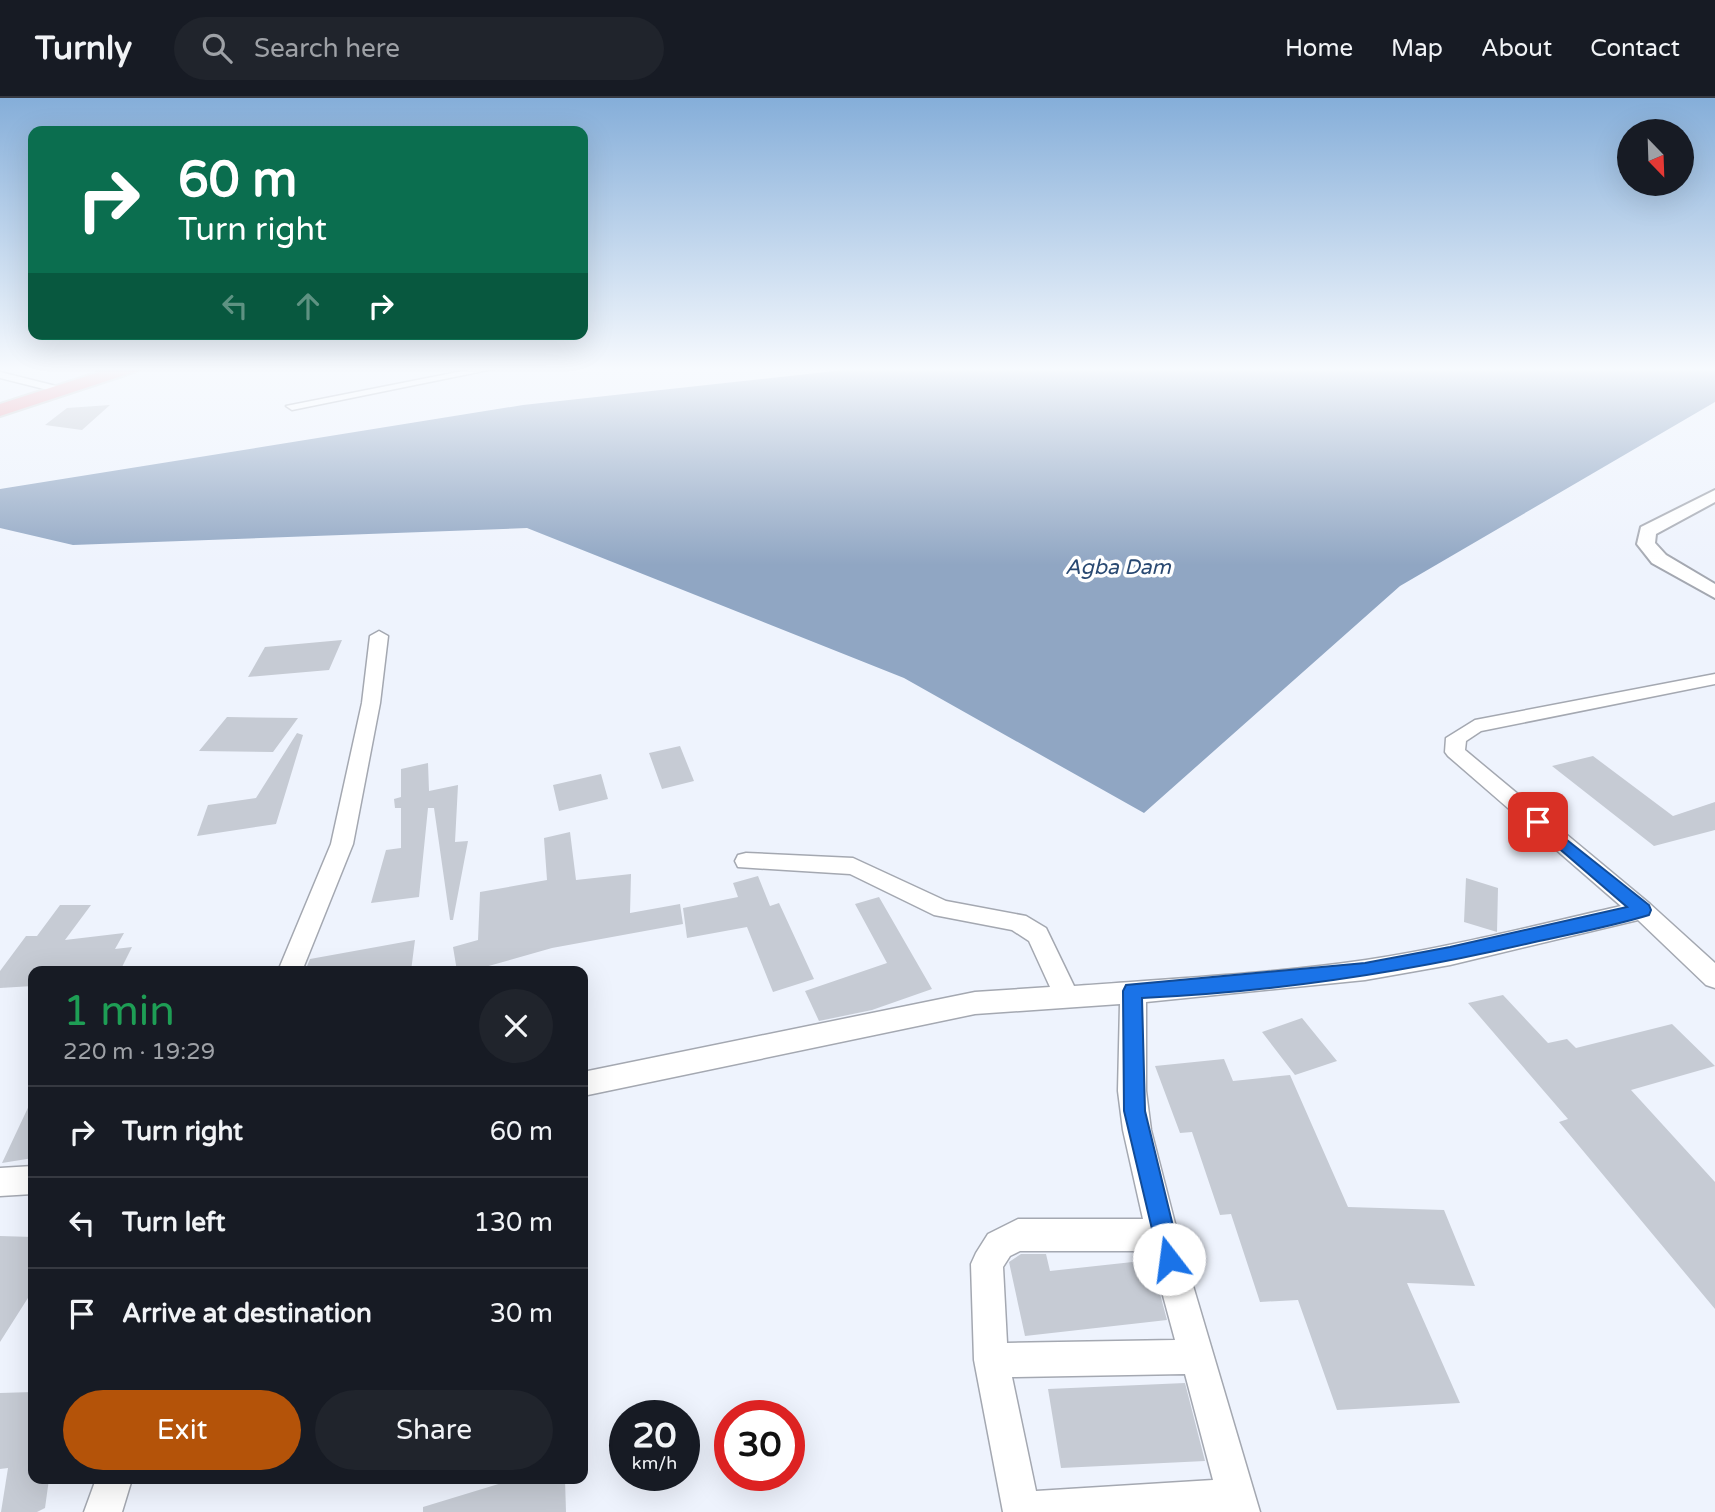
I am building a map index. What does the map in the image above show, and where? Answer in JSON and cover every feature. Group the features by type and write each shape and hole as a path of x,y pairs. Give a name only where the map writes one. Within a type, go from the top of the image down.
{"street":[{"path":"1715,495 1659,522 1647,531 1646,544 1659,559 1715,592"},
{"path":"292,966 342,844 372,703 379,636"},
{"path":"1715,679 1475,726 1456,738 1455,752 1642,910 1715,978"},
{"path":"746,861 853,866 942,909 1018,922 1038,935 1068,999"},
{"path":"588,1083 975,1003 1068,999 1133,991 1212,987 1365,970 1450,955 1642,910"},
{"path":"1133,991 1132,1091 1137,1130 1162,1235 1239,1504 1022,1511 992,1360 987,1264 999,1245 1018,1235 1162,1235"},
{"path":"0,1182 28,1180"},
{"path":"992,1360 1197,1357"},
{"path":"103,1512 112,1484"}],"water":[{"name":"Agba Dam","path":"349,433 1662,433 1400,586 1144,813 904,678 527,528 73,545 0,528 0,489"}],"building":[{"path":"342,640 329,670 248,677 265,647"},
{"path":"227,717 298,718 273,752 199,751"},
{"path":"297,733 303,735 276,824 197,836 208,805 256,798"},
{"path":"680,746 694,781 662,789 649,753"},
{"path":"1593,756 1673,816 1715,802 1715,830 1654,846 1552,766"},
{"path":"428,763 429,791 458,785 455,842 468,841 453,920 450,920 434,808 428,808 419,897 371,903 386,850 401,848 401,808 395,808 394,799 401,797 401,769"},
{"path":"601,774 608,799 559,811 553,785"},
{"path":"570,832 576,880 631,874 630,913 680,904 683,924 552,948 489,966 456,966 453,947 478,940 480,892 547,880 544,838"},
{"path":"758,876 770,906 779,903 814,979 773,992 747,927 687,938 683,908 738,897 733,883"},
{"path":"1466,878 1498,888 1497,932 1464,922"},
{"path":"879,897 932,989 872,1010 819,1021 805,991 887,963 855,904"},
{"path":"60,905 91,905 65,940 124,933 115,949 132,947 122,966 28,966 28,986 0,988 0,971 26,936 37,936"},
{"path":"415,940 412,966 307,966 310,959"},
{"path":"1503,995 1548,1043 1567,1039 1576,1048 1672,1024 1715,1066 1631,1090 1715,1182 1715,1309 1559,1122 1568,1119 1468,1003"},
{"path":"1302,1018 1337,1061 1295,1075 1262,1032"},
{"path":"1224,1059 1233,1081 1290,1075 1348,1207 1444,1210 1475,1286 1407,1283 1460,1403 1337,1410 1298,1300 1260,1302 1231,1214 1220,1215 1192,1132 1180,1133 1155,1066"},
{"path":"28,1108 28,1159 2,1163"},
{"path":"0,1236 28,1237 28,1298 0,1342"},
{"path":"1021,1254 1046,1254 1050,1271 1151,1260 1167,1320 1025,1336 1009,1262"},
{"path":"1185,1383 1205,1461 1061,1468 1048,1389"},
{"path":"28,1392 28,1484 48,1484 45,1508 37,1512 1,1512 8,1468 0,1469 0,1393"},
{"path":"499,1484 565,1484 566,1512 423,1512 423,1507"}],"route":[{"path":"1169,1259 1134,1111 1133,991 1212,987 1365,970 1450,955 1642,910 1538,822"}]}
